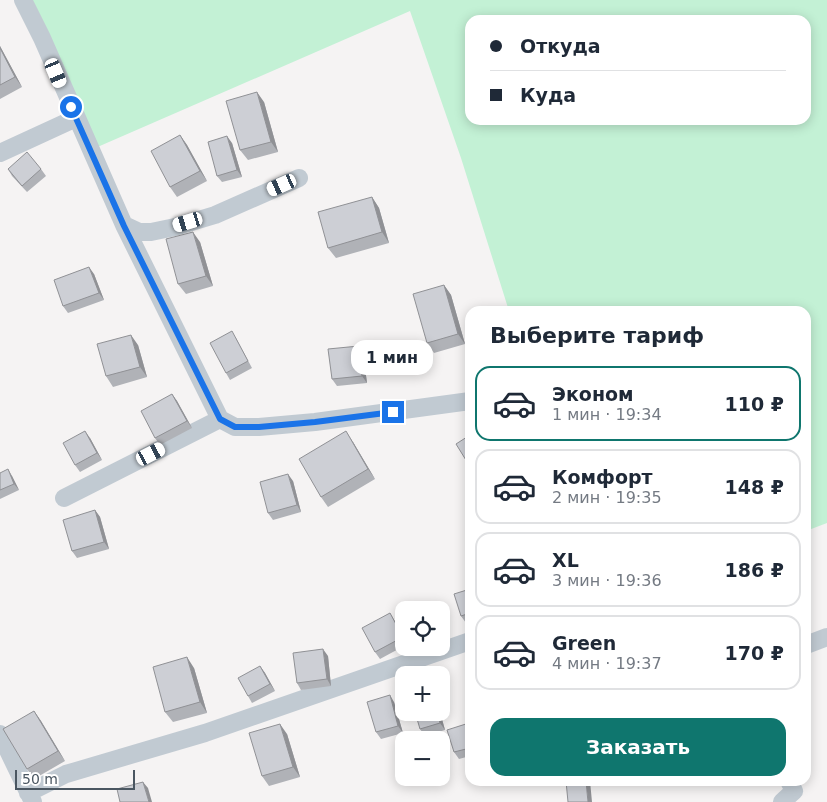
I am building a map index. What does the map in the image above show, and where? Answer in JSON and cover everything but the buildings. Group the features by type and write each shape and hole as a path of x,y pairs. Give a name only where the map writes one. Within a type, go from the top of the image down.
{"street":[{"path":"23,0 42,38 124,226 220,419 235,427 259,427 315,422 465,402"},
{"path":"0,153 76,118"},
{"path":"124,226 139,232 151,232 175,226 215,214 299,178"},
{"path":"64,498 220,419"},
{"path":"811,644 827,637"},
{"path":"0,734 30,797 66,774 205,733 465,643"},
{"path":"782,802 794,791 792,786"}],"green space":[{"path":"22,0 827,0 827,523 811,529 811,306 507,306 461,158 410,11 86,152"}],"route":[{"path":"71,107 124,226 220,419 235,427 259,427 393,412"}]}
